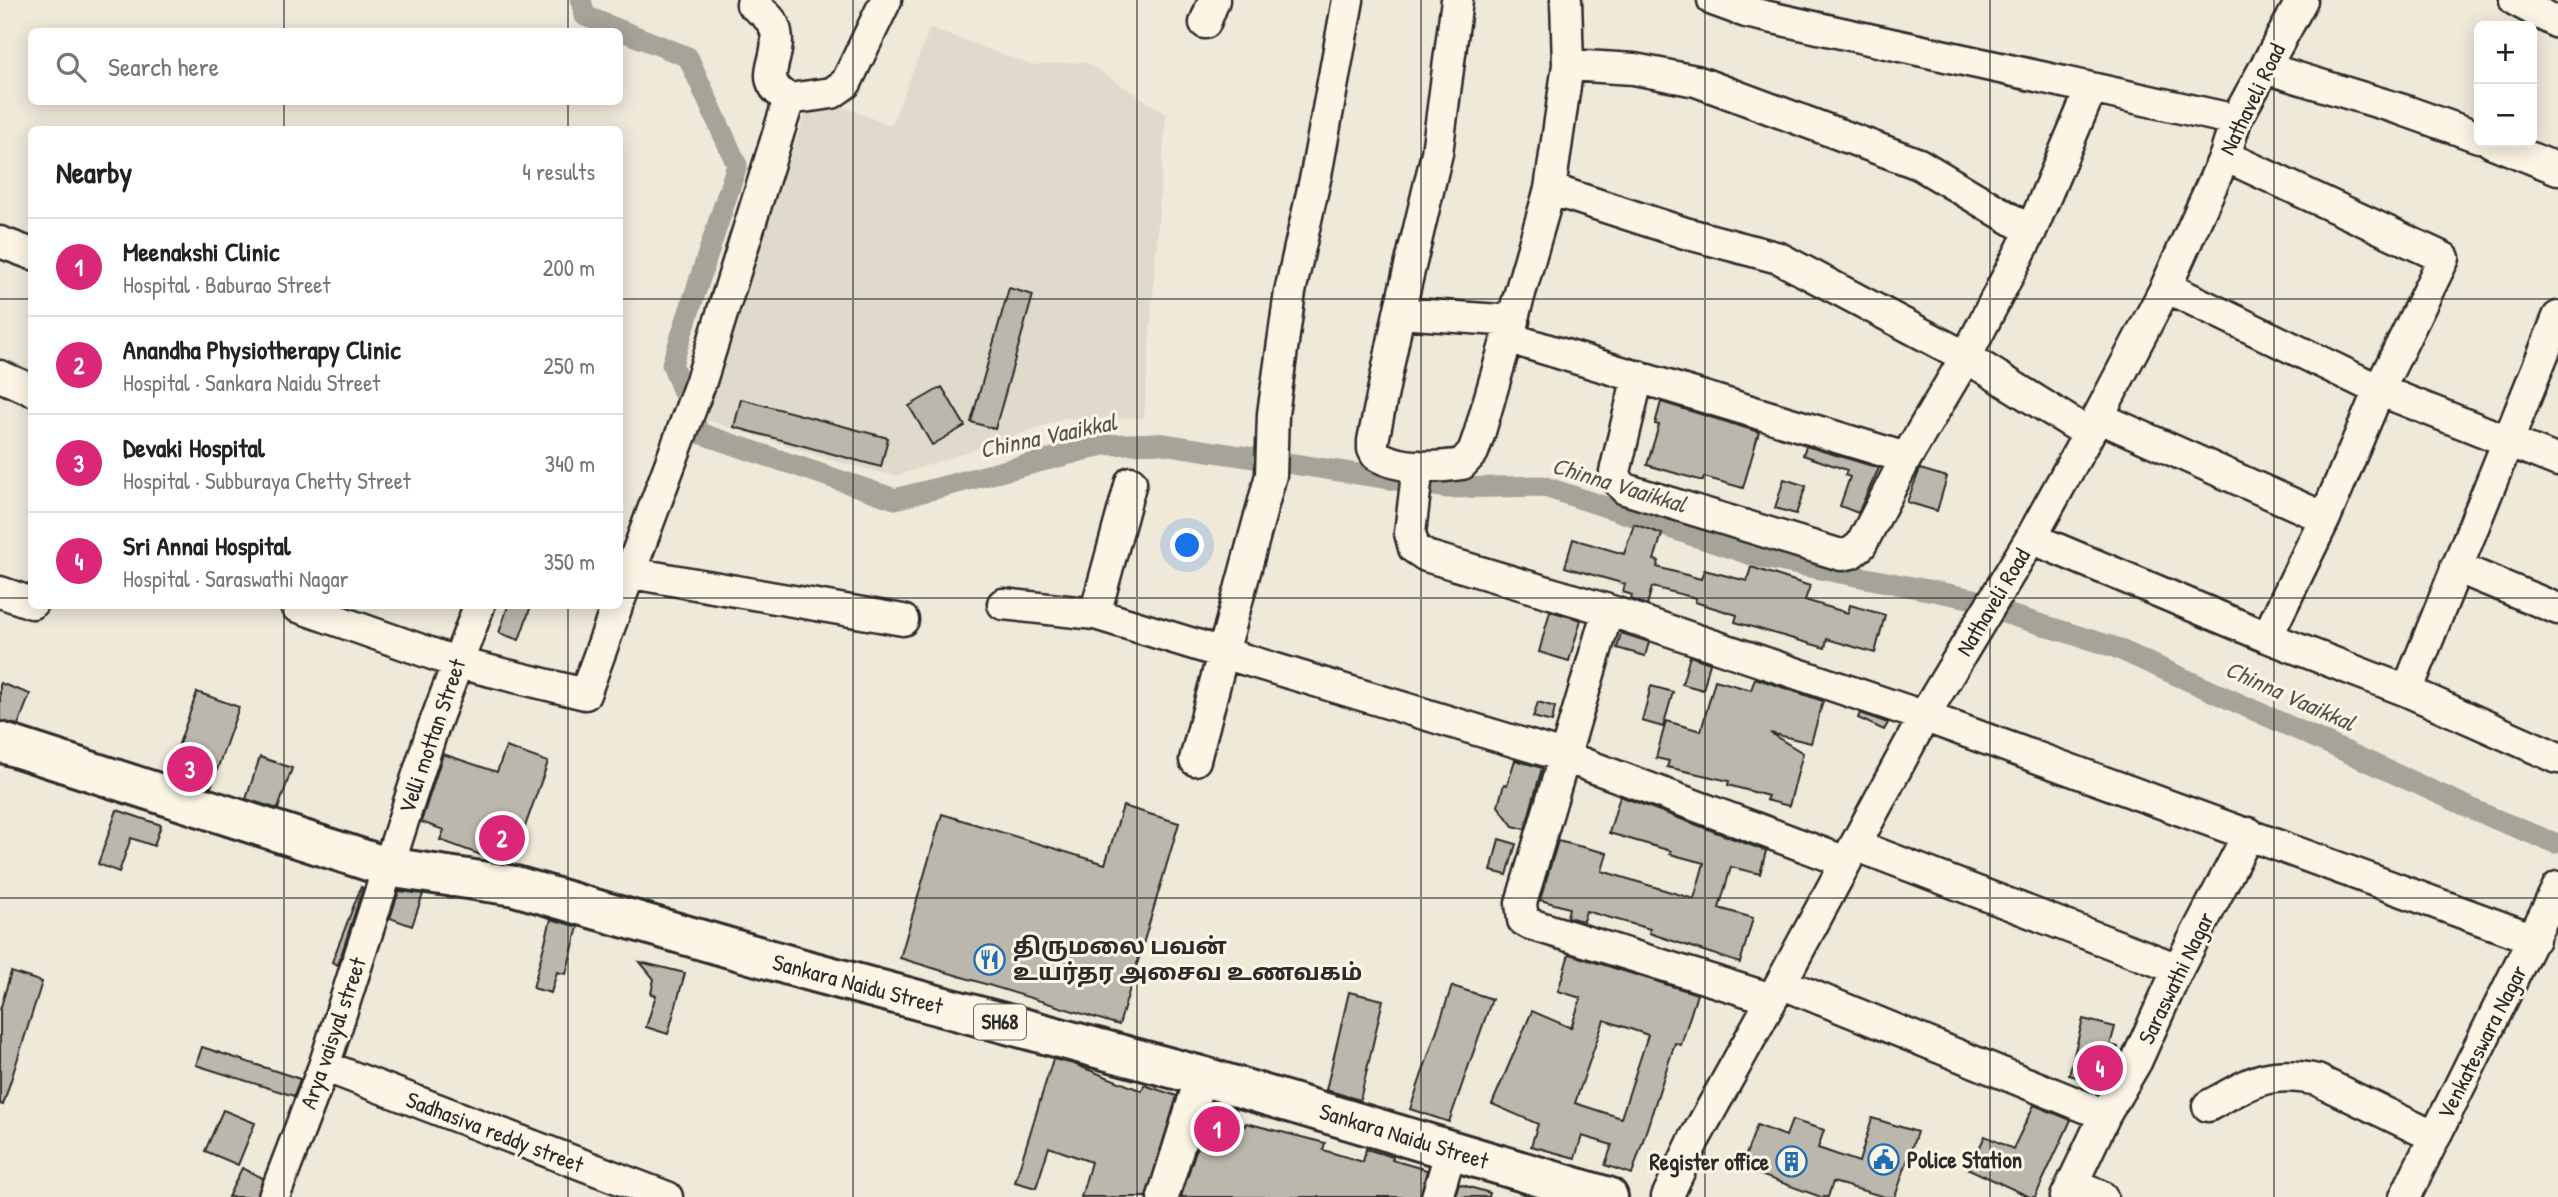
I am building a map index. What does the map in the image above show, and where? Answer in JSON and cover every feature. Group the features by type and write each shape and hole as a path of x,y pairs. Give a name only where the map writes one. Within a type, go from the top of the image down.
{"main road":[{"name":"SH68","path":"0,742 387,867"},
{"name":"Sankara Naidu Street","path":"387,867 515,886 799,968 1200,1076 1608,1197"}],"street":[{"path":"749,1 768,17 776,31 770,79 776,92 789,99 832,93 846,83 886,0"},
{"path":"1195,760 1270,475 1273,414 1290,292 1319,162 1348,0"},
{"path":"1416,480 1376,455 1373,449 1399,313 1437,153 1457,0"},
{"path":"1416,480 1447,466 1462,464 1469,459 1479,435 1550,189 1568,65 1566,0"},
{"path":"1713,0 1750,6 2091,89 2236,120"},
{"path":"2515,0 2558,23"},
{"name":"Nathaveli Road","path":"1667,1197 1694,1140 1850,853 2031,538 2166,287 2225,156 2236,120 2265,68 2293,2"},
{"path":"1568,65 1634,69 1696,82 1919,164 2031,231"},
{"path":"2265,68 2403,110 2474,135"},
{"path":"1638,376 1615,472 1625,489 1841,555 1851,553 1861,545 1906,458 1966,357 2031,231 2091,89"},
{"path":"789,99 701,381 623,581 903,620"},
{"path":"2503,147 2558,169"},
{"path":"2225,156 2444,258 2379,390 2325,518 2267,636"},
{"path":"1550,189 1685,233 1779,258 2093,425 2325,518"},
{"path":"0,242 28,252"},
{"path":"2166,287 2379,390 2558,461"},
{"path":"1399,313 1511,330 1638,376 1906,458"},
{"path":"2407,691 2558,317"},
{"path":"0,376 28,388"},
{"path":"1416,480 1410,533 1414,548 1426,556 1608,610 1926,717 2534,939"},
{"path":"1095,614 1131,482"},
{"path":"2031,538 2407,691 2558,758"},
{"path":"2456,567 2558,609"},
{"path":"0,592 28,602"},
{"path":"1003,604 1095,614 1563,756 1850,853 2178,969"},
{"path":"305,609 458,663 584,694 616,609"},
{"name":"Velli mottan Street","path":"387,867 432,731 478,609"},
{"path":"1608,610 1521,903 1522,920 1777,991 2105,1115"},
{"name":"Saraswathi Nagar","path":"2070,1190 2105,1115 2136,1062 2178,969 2249,833"},
{"name":"Arya vaisyal street","path":"274,1197 324,1066 387,867"},
{"name":"Venkateswara Nagar","path":"2405,1197 2558,887"},
{"name":"Sadhasiva reddy street","path":"324,1066 667,1197"},
{"path":"2208,1106 2258,1079 2276,1075 2298,1076 2316,1080 2435,1137"},
{"path":"1163,1197 1200,1076"},
{"path":"1437,1197 1451,1150"},
{"path":"2070,1190 2102,1197"}],"shaded area":[{"path":"930,28 1032,65 1086,62 1166,114 1144,418 1066,418 896,476 838,462 700,418 812,94 891,126"}],"building":[{"path":"1009,288 1033,295 995,429 971,422"},
{"path":"942,387 965,426 932,445 909,406"},
{"path":"741,399 888,438 881,467 734,427"},
{"path":"1661,402 1759,432 1743,488 1704,477 1703,481 1647,465 1659,425 1655,424"},
{"path":"1806,446 1879,468 1858,513 1840,506 1850,477 1845,475 1847,470 1803,455"},
{"path":"1920,469 1947,477 1937,511 1907,502"},
{"path":"1784,479 1806,486 1796,514 1775,508"},
{"path":"1634,524 1662,534 1654,560 1659,561 1657,567 1701,579 1704,570 1747,581 1751,567 1810,586 1805,600 1848,613 1850,605 1885,615 1875,653 1827,639 1825,648 1735,622 1737,615 1695,602 1696,598 1652,587 1647,605 1631,599 1632,595 1623,592 1625,584 1565,567 1573,539 1624,554"},
{"path":"507,609 530,609 519,640 499,633"},
{"path":"1550,611 1581,620 1569,661 1539,652"},
{"path":"1621,633 1649,642 1645,656 1617,648"},
{"path":"1690,656 1710,663 1703,690 1682,684"},
{"path":"1755,678 1823,701 1811,743 1770,733 1803,753 1789,806 1766,800 1768,796 1728,785 1729,781 1667,767 1669,761 1656,758 1666,721 1701,731 1715,680 1751,690"},
{"path":"0,683 30,694 18,725 0,721"},
{"path":"1651,686 1673,692 1663,727 1642,721"},
{"path":"197,692 239,707 211,787 169,773"},
{"path":"1538,702 1555,707 1552,722 1533,717"},
{"path":"1860,713 1888,723 1884,730 1858,718"},
{"path":"506,747 548,762 512,863 500,862 440,840 444,830 421,822 443,754 497,772"},
{"path":"260,757 292,768 278,809 246,799"},
{"path":"1515,760 1542,768 1525,829 1513,826 1498,806"},
{"path":"1620,796 1766,851 1760,874 1731,867 1719,908 1753,918 1740,963 1649,933 1650,929 1586,911 1583,921 1567,917 1569,908 1540,900 1558,841 1607,853 1602,871 1694,899 1704,863 1609,833"},
{"path":"1123,806 1179,823 1119,1025 900,958 942,814 1105,864"},
{"path":"117,810 161,825 154,846 131,838 119,872 98,864"},
{"path":"1499,839 1516,844 1507,875 1491,871"},
{"path":"361,887 363,888 338,965 332,962"},
{"path":"399,891 423,894 412,926 390,918"},
{"path":"551,919 578,927 566,974 557,972 551,993 533,988"},
{"path":"1569,954 1697,994 1681,1045 1675,1043 1632,1174 1605,1165 1612,1145 1582,1136 1575,1158 1531,1146 1538,1124 1492,1104 1532,1011 1571,1028 1581,998 1558,991","holes":["1604,1020 1648,1035 1621,1118 1575,1103"]},
{"path":"640,962 685,973 668,1034 646,1027 656,995 651,994 654,979"},
{"path":"11,972 42,982 3,1105 0,1104 0,1010"},
{"path":"1452,986 1492,999 1449,1122 1410,1109"},
{"path":"1349,992 1383,1000 1360,1100 1326,1090"},
{"path":"2083,1019 2115,1027 2110,1045 2118,1047 2113,1066 2103,1084 2069,1075"},
{"path":"202,1047 300,1079 294,1096 196,1065"},
{"path":"1053,1059 1074,1064 1142,1091 1144,1085 1177,1096 1146,1197 1081,1197 1091,1162 1049,1147 1036,1188 1015,1182"},
{"path":"2034,1105 2071,1120 2035,1197 2030,1197 1969,1169 1985,1136 2013,1149"},
{"path":"223,1110 255,1123 238,1165 205,1151"},
{"path":"1207,1115 1325,1143 1323,1150 1363,1162 1366,1149 1427,1170 1420,1197 1181,1197"},
{"path":"1872,1118 1917,1132 1895,1197 1885,1197 1833,1182 1828,1197 1821,1197 1741,1168 1757,1125 1786,1136 1792,1120 1824,1130 1818,1148 1859,1162"},
{"path":"242,1168 263,1178 257,1197 228,1197"},
{"path":"1459,1184 1490,1193 1489,1197 1455,1197"}],"waterway":[{"name":"Chinna Vaaikkal","path":"581,0 585,16 615,28"},
{"name":"Chinna Vaaikkal","path":"623,31 688,57 737,165 672,364 699,433 895,499 1104,445 1157,443 1448,488 1542,486 1758,557 1974,599"},
{"name":"Chinna Vaaikkal","path":"1997,611 2114,647 2495,819 2555,843"}],"place":[{"name":"Devaki Hospital","path":"190,769"},
{"name":"Anandha Physiotherapy Clinic","path":"502,838"},
{"name":"திருமலை பவன் உயர்தர அசைவ உணவகம்","path":"990,959"},
{"name":"Sri Annai Hospital","path":"2100,1068"},
{"name":"Meenakshi Clinic","path":"1217,1129"},
{"name":"Police Station","path":"1884,1160"},
{"name":"Register office","path":"1792,1162"}]}
